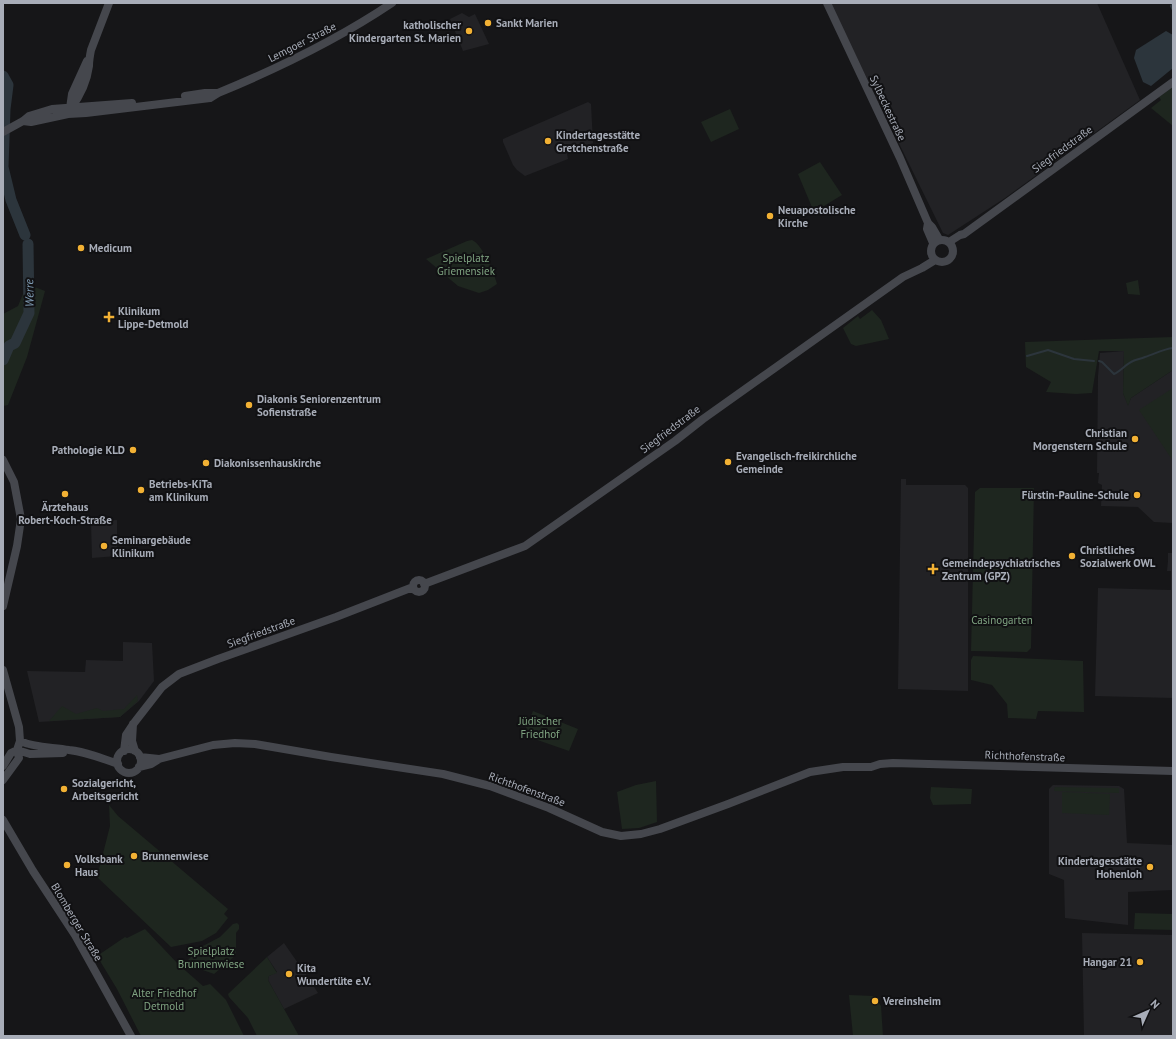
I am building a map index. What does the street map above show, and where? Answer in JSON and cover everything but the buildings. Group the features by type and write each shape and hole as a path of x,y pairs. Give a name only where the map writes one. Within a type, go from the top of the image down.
{"street":[{"path":"69,111 72,94 84,65 89,57 109,3"},
{"name":"Lemgoer Straße","path":"6,130 34,114 52,109 69,111 205,93 218,93 304,56 368,19 392,3"},
{"name":"Sylbeckestraße","path":"827,3 900,158 928,223 927,229 936,241"},
{"name":"Siegfriedstraße","path":"951,245 963,238 964,234 1173,82"},
{"path":"942,239 951,245 952,254 949,259 942,262 933,257 931,246 936,241 942,239"},
{"name":"Siegfriedstraße","path":"122,752 126,735 134,723 162,687 180,674 413,588 414,582 417,580 421,580 424,584 526,546 670,445 703,419 903,277 917,269 922,268 933,257"},
{"path":"3,460 14,482 21,519 17,546 3,606"},
{"path":"3,670 16,715 20,741 17,750 19,758 3,780"},
{"path":"20,741 30,745 71,750 95,756 118,764 123,771 128,773 134,772 141,764 132,741 134,723"},
{"name":"Richthofenstraße","path":"139,767 150,764 159,759 213,745 246,744 398,767 414,768 490,786 549,808 602,832 621,836 660,830 810,772 843,768 876,766 880,764 893,763 1173,771"},
{"path":"17,750 30,754 63,752 71,750"},
{"path":"3,766 11,754 17,750"},
{"path":"95,756 131,750 137,754"},
{"path":"118,764 118,759 122,752"},
{"name":"Richthofenstraße","path":"137,754 159,759"},
{"name":"Richthofenstraße","path":"876,766 880,768 1173,776"},
{"name":"Blomberger Straße","path":"3,820 33,871 75,935 131,1036"}],"shaded area":[{"path":"830,3 1097,3 1140,100 1005,198 948,235 943,233"},
{"name":"katholischer Kindergarten St. Marien","path":"462,13 469,17 475,14 489,44 463,51 450,19"},
{"path":"1166,31 1173,35 1173,68 1151,86 1143,82 1134,58 1136,50"},
{"name":"Kindertagesstätte Gretchenstraße","path":"588,102 591,104 593,143 567,154 568,159 525,176 517,170 513,165 503,139"},
{"name":"Christian Morgenstern Schule","path":"1124,351 1123,393 1128,405 1131,398 1173,370 1173,523 1154,522 1138,507 1101,506 1102,485 1098,483 1099,473 1097,473 1098,376 1100,353"},
{"name":"Gemeindepsychiatrisches Zentrum (GPZ)","path":"901,479 906,479 906,485 965,485 968,488 968,691 898,689"},
{"name":"Seminargebäude Klinikum","path":"117,520 117,556 92,558 91,522"},
{"path":"1168,553 1173,553 1173,698 1095,696 1098,588 1171,590 1171,571 1167,571"},
{"path":"123,642 152,643 154,681 139,701 120,717 39,722 27,671 85,672 86,660 123,661"},
{"path":"1053,785 1119,786 1124,789 1127,843 1173,845 1173,890 1128,892 1128,925 1065,918 1064,880 1049,874 1049,789"},
{"path":"1082,933 1173,935 1173,1036 1084,1036"},
{"name":"Kita Wundertüte e.V.","path":"284,943 318,993 284,1009 268,980 269,976 277,972 267,957"}],"green space":[{"path":"1173,87 1173,126 1151,108 1161,100 1159,97"},
{"path":"730,109 739,129 711,142 701,122"},
{"path":"820,162 842,195 814,212 798,174"},
{"name":"Spielplatz Griemensiek","path":"472,240 484,253 497,284 488,290 479,293 458,286 426,259"},
{"path":"1138,280 1140,295 1128,294 1126,283"},
{"path":"27,284 45,291 27,357 8,405 3,406 3,314 18,306"},
{"path":"872,310 881,320 889,339 856,346 851,344 843,328 858,316 860,319"},
{"path":"1173,337 1173,370 1131,398 1128,406 1123,393 1124,351 1099,351 1092,393 1076,394 1046,392 1051,382 1026,367 1025,342"},
{"path":"1173,388 1173,461 1139,410"},
{"name":"Casinogarten","path":"980,488 1034,488 1031,648 1027,652 971,651 975,492"},
{"path":"973,656 1083,661 1084,712 1038,711 1036,719 1008,718 1007,704 992,685 971,680 971,660"},
{"path":"137,695 138,701 120,717 49,721 62,706 76,714 97,708 103,711 124,709"},
{"name":"Jüdischer Friedhof","path":"533,711 578,729 569,751 523,735"},
{"path":"656,781 657,822 639,828 622,829 617,792 636,785"},
{"path":"931,787 972,789 971,804 933,805 930,798"},
{"path":"1055,787 1119,788 1119,793 1054,791"},
{"path":"1062,792 1110,794 1109,815 1062,813"},
{"name":"Brunnenwiese","path":"109,805 118,816 228,909 224,914 228,918 216,933 202,941 171,947 97,877 110,826"},
{"path":"1135,913 1173,914 1173,930 1134,929"},
{"name":"Spielplatz Brunnenwiese","path":"237,923 239,925 239,929 236,933 236,955 214,974 200,969 188,960 201,947 220,937 233,924"},
{"name":"Alter Friedhof Detmold","path":"145,929 178,964 203,986 210,984 226,1000 244,1036 141,1036 117,989 97,956 125,937 127,938"},
{"path":"267,957 277,973 269,976 268,980 299,1036 257,1036 248,1018 229,997 228,994"},
{"path":"849,995 874,996 881,1006 883,1036 853,1036"}],"waterway":[{"path":"1173,3 1171,6 1173,10"},
{"name":"Werre","path":"3,76 8,85 5,109 3,167 11,200 25,235"},
{"name":"Werre","path":"3,360 9,346 15,343 29,313 28,244"},
{"path":"1099,361 1102,362 1114,374 1134,360 1144,358 1162,350 1173,348"},
{"path":"1027,356 1048,350 1074,359 1094,361"}],"place":[{"name":"Sankt Marien","path":"488,23"},
{"name":"katholischer Kindergarten St. Marien","path":"469,31"},
{"name":"Kindertagesstätte Gretchenstraße","path":"548,141"},
{"name":"Neuapostolische Kirche","path":"770,216"},
{"name":"Medicum","path":"81,248"},
{"name":"Klinikum Lippe-Detmold","path":"109,317"},
{"name":"Diakonis Seniorenzentrum Sofienstraße","path":"249,405"},
{"name":"Christian Morgenstern Schule","path":"1135,439"},
{"name":"Pathologie KLD","path":"133,450"},
{"name":"Evangelisch-freikirchliche Gemeinde","path":"728,462"},
{"name":"Diakonissenhauskirche","path":"206,463"},
{"name":"Betriebs-KiTa am Klinikum","path":"141,490"},
{"name":"Ärztehaus Robert-Koch-Straße","path":"65,494"},
{"name":"Fürstin-Pauline-Schule","path":"1137,495"},
{"name":"Seminargebäude Klinikum","path":"104,546"},
{"name":"Christliches Sozialwerk OWL","path":"1072,556"},
{"name":"Gemeindepsychiatrisches Zentrum (GPZ)","path":"933,569"},
{"name":"Sozialgericht, Arbeitsgericht","path":"64,789"},
{"name":"Brunnenwiese","path":"134,856"},
{"name":"Volksbank Haus","path":"67,865"},
{"name":"Kindertagesstätte Hohenloh","path":"1150,867"},
{"name":"Hangar 21","path":"1140,962"},
{"name":"Kita Wundertüte e.V.","path":"289,974"},
{"name":"Vereinsheim","path":"875,1001"}]}
